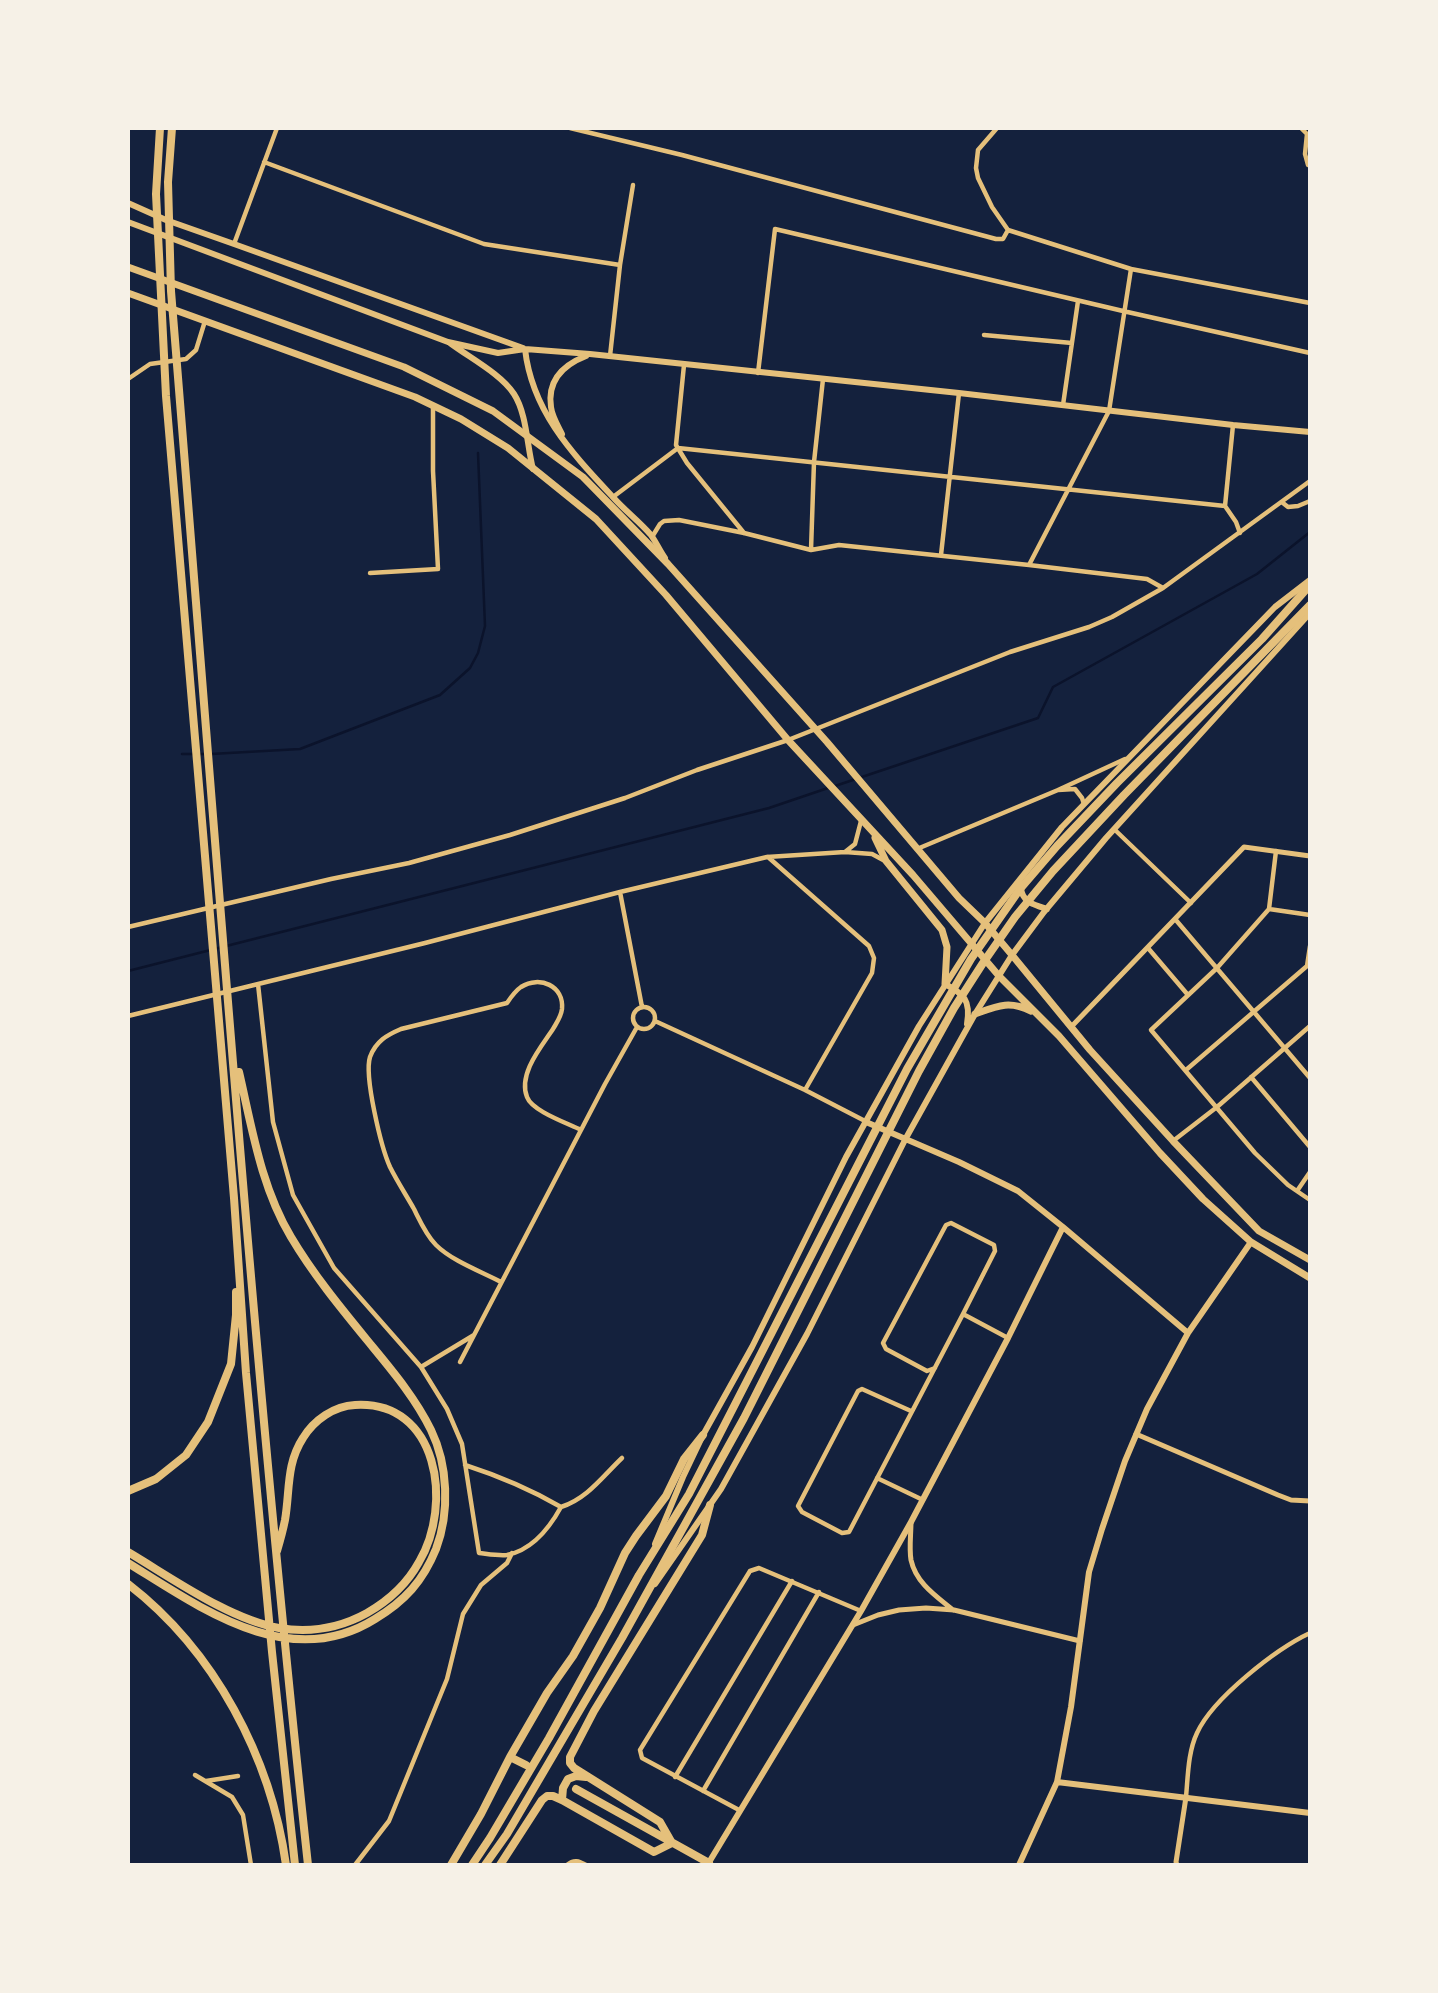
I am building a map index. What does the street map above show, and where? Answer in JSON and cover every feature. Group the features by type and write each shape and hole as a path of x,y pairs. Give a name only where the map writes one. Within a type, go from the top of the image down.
{"highway":[{"path":"160,128 156,194 166,396 234,1198 246,1373 295,1865"},
{"path":"172,128 168,182 171,291 276,1557 308,1865"},
{"path":"472,1865 549,1738 648,1561 689,1494 907,1069 971,959 1020,889 1058,846 1117,783 1262,639 1310,582"},
{"path":"485,1865 541,1776 639,1607 744,1418 919,1071 983,962 1053,871 1310,605"},
{"path":"128,1563 234,1624 280,1639 311,1639 339,1635 367,1624 397,1605 421,1580 434,1554 443,1526 446,1492 437,1447 430,1428 404,1387 311,1268 290,1235 265,1182 233,1047"},
{"path":"128,1491 156,1479 186,1454 208,1422 231,1364 236,1315 234,1198"},
{"path":"128,1552 245,1618 278,1628 300,1630 317,1630 347,1623 376,1608 394,1594 409,1578 427,1546 434,1521 436,1485 426,1444 417,1430 392,1411 365,1405 342,1408 318,1420 304,1437 292,1465 287,1488 286,1519 276,1557"},
{"path":"451,1865 547,1693 573,1656 600,1608 625,1553 666,1496 684,1459 703,1435"},
{"path":"672,1843 660,1822 589,1778 570,1763 572,1753 594,1710 702,1535 710,1505"},
{"path":"128,1584 160,1612 201,1660 244,1728 258,1757 283,1841 286,1865"},
{"path":"510,1757 526,1765"},
{"path":"562,1800 563,1788 568,1779 576,1776 589,1778"},
{"path":"576,1789 710,1865"},
{"path":"500,1865 547,1796 562,1800 654,1852 672,1843"}],"main road":[{"path":"128,203 525,349"},
{"path":"128,222 448,342 498,353 525,349 590,354 1310,432"},
{"path":"128,267 404,367 493,411 583,477 668,564 827,742 959,898 985,923 1090,1050 1173,1141 1259,1231 1310,1260"},
{"path":"128,293 393,388 433,406 484,432 508,448 596,519 666,595 788,740 913,875 999,976 1039,1014 1203,1199 1251,1242 1310,1278"},
{"path":"448,342 501,379 515,395 533,469"},
{"path":"525,349 527,370 533,388 550,423 612,497 652,537 668,564"},
{"path":"565,442 551,410 554,382 563,368 590,354"},
{"path":"648,1561 703,1435 752,1347 846,1157 919,1026 985,923 1062,827 1275,607 1310,582"},
{"path":"639,1607 721,1489 807,1334 905,1138 975,1014 1012,955 1114,828 1310,614"},
{"path":"872,831 886,861 942,930 947,947 945,984"},
{"path":"1021,879 1021,895 1024,899 1047,909"},
{"path":"945,984 960,991 967,1003 970,1011 967,1029"},
{"path":"975,1014 998,1005 1017,1004 1039,1014"},
{"path":"866,1122 1018,1191 1188,1333"},
{"path":"710,1865 739,1810 853,1625 911,1522 1063,1227"},
{"path":"1019,1865 1057,1782 1071,1707 1089,1572 1125,1461 1147,1409 1188,1333 1251,1242"},
{"path":"1057,1782 1310,1813"}],"street":[{"path":"234,244 277,128"},
{"path":"570,128 682,155 996,239 1003,239 1008,230"},
{"path":"997,128 978,150 976,168 992,207 1008,230 1131,269 1310,303"},
{"path":"1301,128 1307,134 1305,153 1308,165 1310,164"},
{"path":"264,162 484,244 620,265"},
{"path":"610,356 620,265 633,185"},
{"path":"758,373 775,229 1123,312 1310,353"},
{"path":"1029,565 1109,411 1131,269"},
{"path":"1062,406 1078,301"},
{"path":"128,379 150,364 186,359 196,350 205,321"},
{"path":"984,335 1072,343"},
{"path":"684,365 676,445 687,463 744,533"},
{"path":"811,550 814,463 823,379"},
{"path":"941,555 959,393"},
{"path":"370,573 438,569 433,406"},
{"path":"1233,425 1225,506 1240,533"},
{"path":"612,497 678,448 1225,506"},
{"path":"128,927 409,863 510,835 625,798 697,770 816,730 1010,652 1089,627 1163,588 1310,481"},
{"path":"1283,503 1288,507 1310,501"},
{"path":"652,537 664,521 680,520 811,550 839,545 941,555 1146,579 1163,588"},
{"path":"917,849 1129,758"},
{"path":"1058,790 1075,789 1084,804"},
{"path":"845,852 855,844 862,820"},
{"path":"1114,828 1191,903"},
{"path":"1072,1026 1244,847 1310,856"},
{"path":"1276,851 1269,909 1217,968 1151,1030 1255,1153 1288,1185 1310,1200"},
{"path":"128,1016 767,857 845,852 872,854 886,861"},
{"path":"767,857 870,946 874,958 872,973 805,1090"},
{"path":"620,892 642,1007"},
{"path":"1269,909 1310,915"},
{"path":"1175,919 1310,1079"},
{"path":"1186,1070 1307,966 1310,946"},
{"path":"1148,948 1188,995"},
{"path":"501,1282 447,1254 436,1245 392,1171 369,1086 370,1058 376,1045 386,1036 401,1029 507,1003 523,986 542,982 552,986 562,1002 562,1014 524,1081 526,1095 530,1103 537,1108 581,1130"},
{"path":"258,984 274,1122 293,1195 334,1268 421,1367 447,1409 462,1444 479,1553 508,1555 535,1541 553,1522 561,1507 587,1493 622,1458"},
{"path":"642,1007 653,1010 655,1021"},
{"path":"637,1027 634,1014 642,1007"},
{"path":"655,1021 805,1090 866,1122"},
{"path":"637,1027 647,1029 655,1021"},
{"path":"1173,1141 1217,1107 1310,1026"},
{"path":"460,1362 637,1027"},
{"path":"1251,1077 1310,1147"},
{"path":"1297,1191 1310,1172"},
{"path":"911,1411 862,1389 858,1391 799,1506 802,1512 842,1533 849,1532 963,1314 995,1251 993,1245 951,1223 946,1225 883,1343 886,1349 927,1371 934,1368"},
{"path":"963,1314 1008,1338"},
{"path":"421,1367 474,1335"},
{"path":"1136,1434 1278,1495 1291,1500 1310,1502"},
{"path":"465,1465 497,1475 561,1507"},
{"path":"877,1478 923,1500"},
{"path":"911,1522 911,1560 919,1579 954,1610"},
{"path":"355,1865 389,1821 447,1679 463,1614 481,1585 507,1563 512,1553"},
{"path":"739,1810 642,1758 640,1750 750,1571 759,1568 861,1611"},
{"path":"675,1777 792,1581"},
{"path":"703,1791 819,1592"},
{"path":"853,1625 899,1610 926,1608 954,1610 1080,1641"},
{"path":"1177,1865 1191,1751 1197,1731 1220,1698 1291,1642 1310,1633"},
{"path":"195,1775 232,1797 243,1815 251,1865"},
{"path":"205,1781 239,1776"},
{"path":"567,1865 579,1861 586,1865"}],"waterway":[{"path":"211,754 300,749 440,695 470,668 478,653 485,626 478,453"},
{"path":"835,786 1038,718 1053,687 1257,574 1310,532"},
{"path":"182,754 205,754"},
{"path":"128,971 769,808 828,788"}]}
